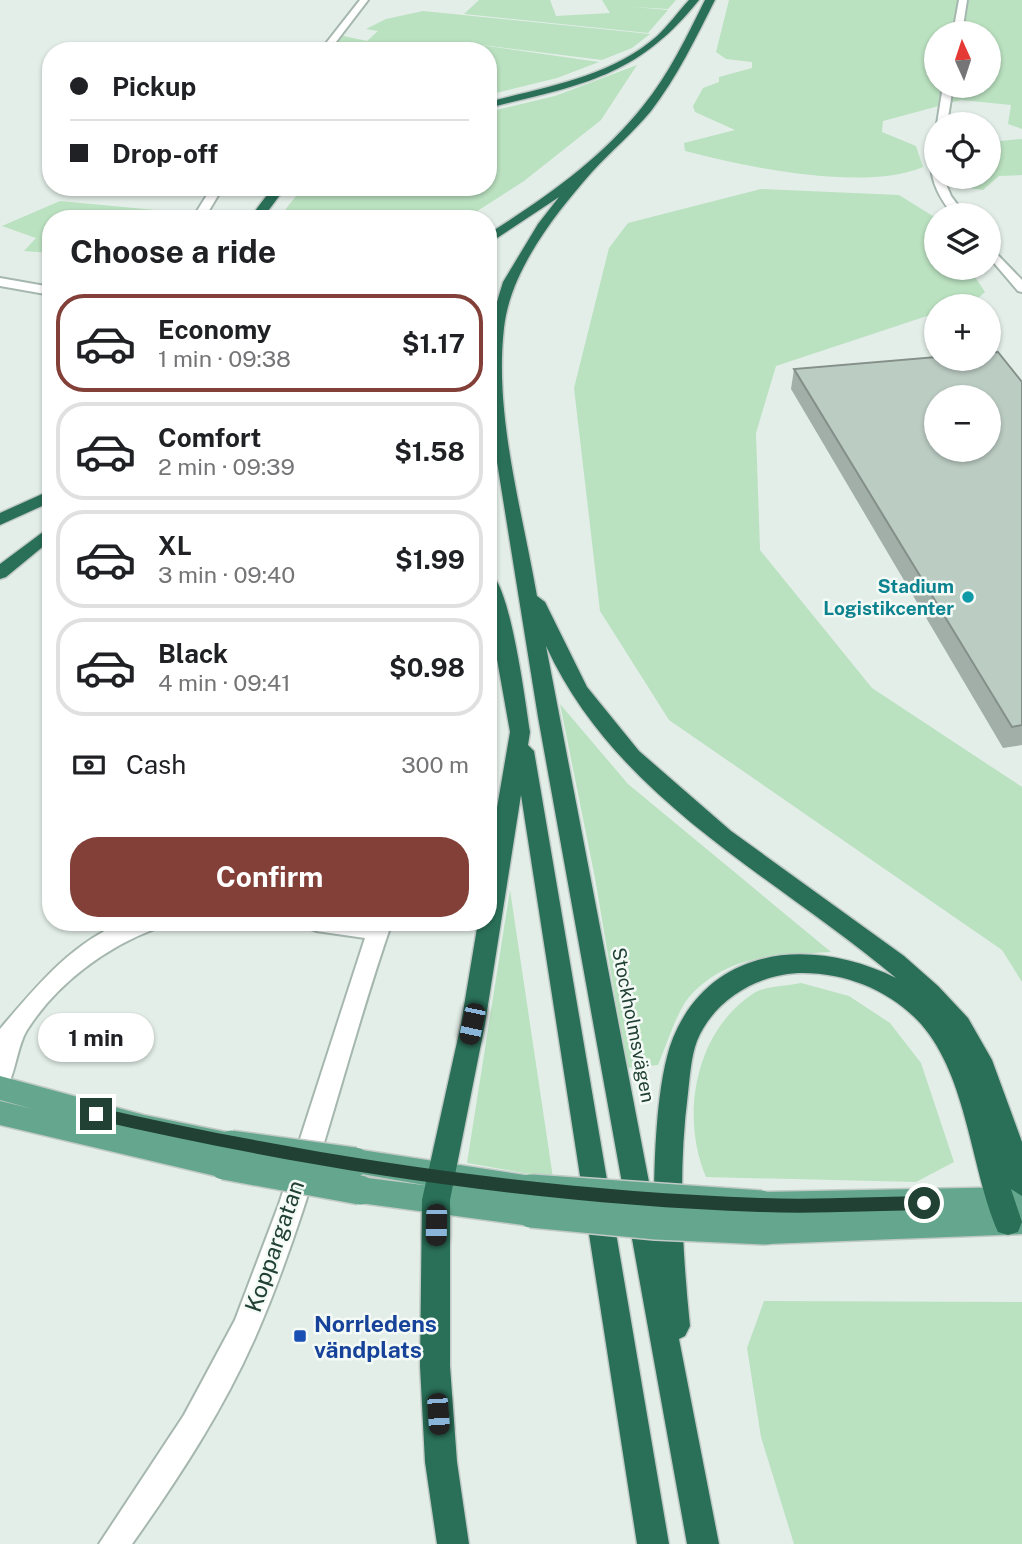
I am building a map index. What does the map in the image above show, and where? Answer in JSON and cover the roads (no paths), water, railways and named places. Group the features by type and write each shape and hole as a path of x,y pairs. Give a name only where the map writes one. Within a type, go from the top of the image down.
{"highway":[{"path":"497,103 572,82 621,63 659,38 696,0"},
{"path":"497,223 555,182 614,130 655,80 696,0"},
{"path":"497,234 557,192 595,160 646,109 691,38 709,0"},
{"path":"691,38 722,2"},
{"name":"Stockholmsvägen","path":"497,325 510,282 526,250 595,160"},
{"path":"262,210 273,196"},
{"name":"Stockholmsvägen","path":"497,415 512,516 703,1544"},
{"path":"0,520 42,499"},
{"path":"0,555 42,521"},
{"path":"0,573 42,538"},
{"path":"522,570 578,690 634,762 692,813 903,971 937,1000 961,1028 980,1064 1015,1205"},
{"path":"497,610 520,732 653,1544"},
{"path":"497,872 520,732"},
{"path":"453,1544 441,1462 435,1366 439,1188 472,1024 487,931"},
{"path":"690,1474 665,1223 673,1102 688,1033 705,1007 734,981 784,962 824,962 866,974 902,993 932,1018 953,1051 1015,1205"}],"main road":[{"path":"0,1088 144,1127 228,1155 360,1189 439,1188 531,1201 656,1225 1015,1205"},
{"path":"0,1113 228,1155 355,1162 439,1188"}],"street":[{"path":"331,42 364,0"},
{"path":"959,21 963,0"},
{"path":"1001,264 1022,288"},
{"path":"0,282 42,289"},
{"path":"0,1046 52,982 81,956 128,931"},
{"name":"Koppargatan","path":"114,1544 152,1491 214,1388 258,1298 378,931"},
{"path":"0,1078 16,1027"}],"place":[{"name":"Stadium Logistikcenter","path":"968,597"},
{"name":"Norrledens vändplats","path":"300,1336"}]}
